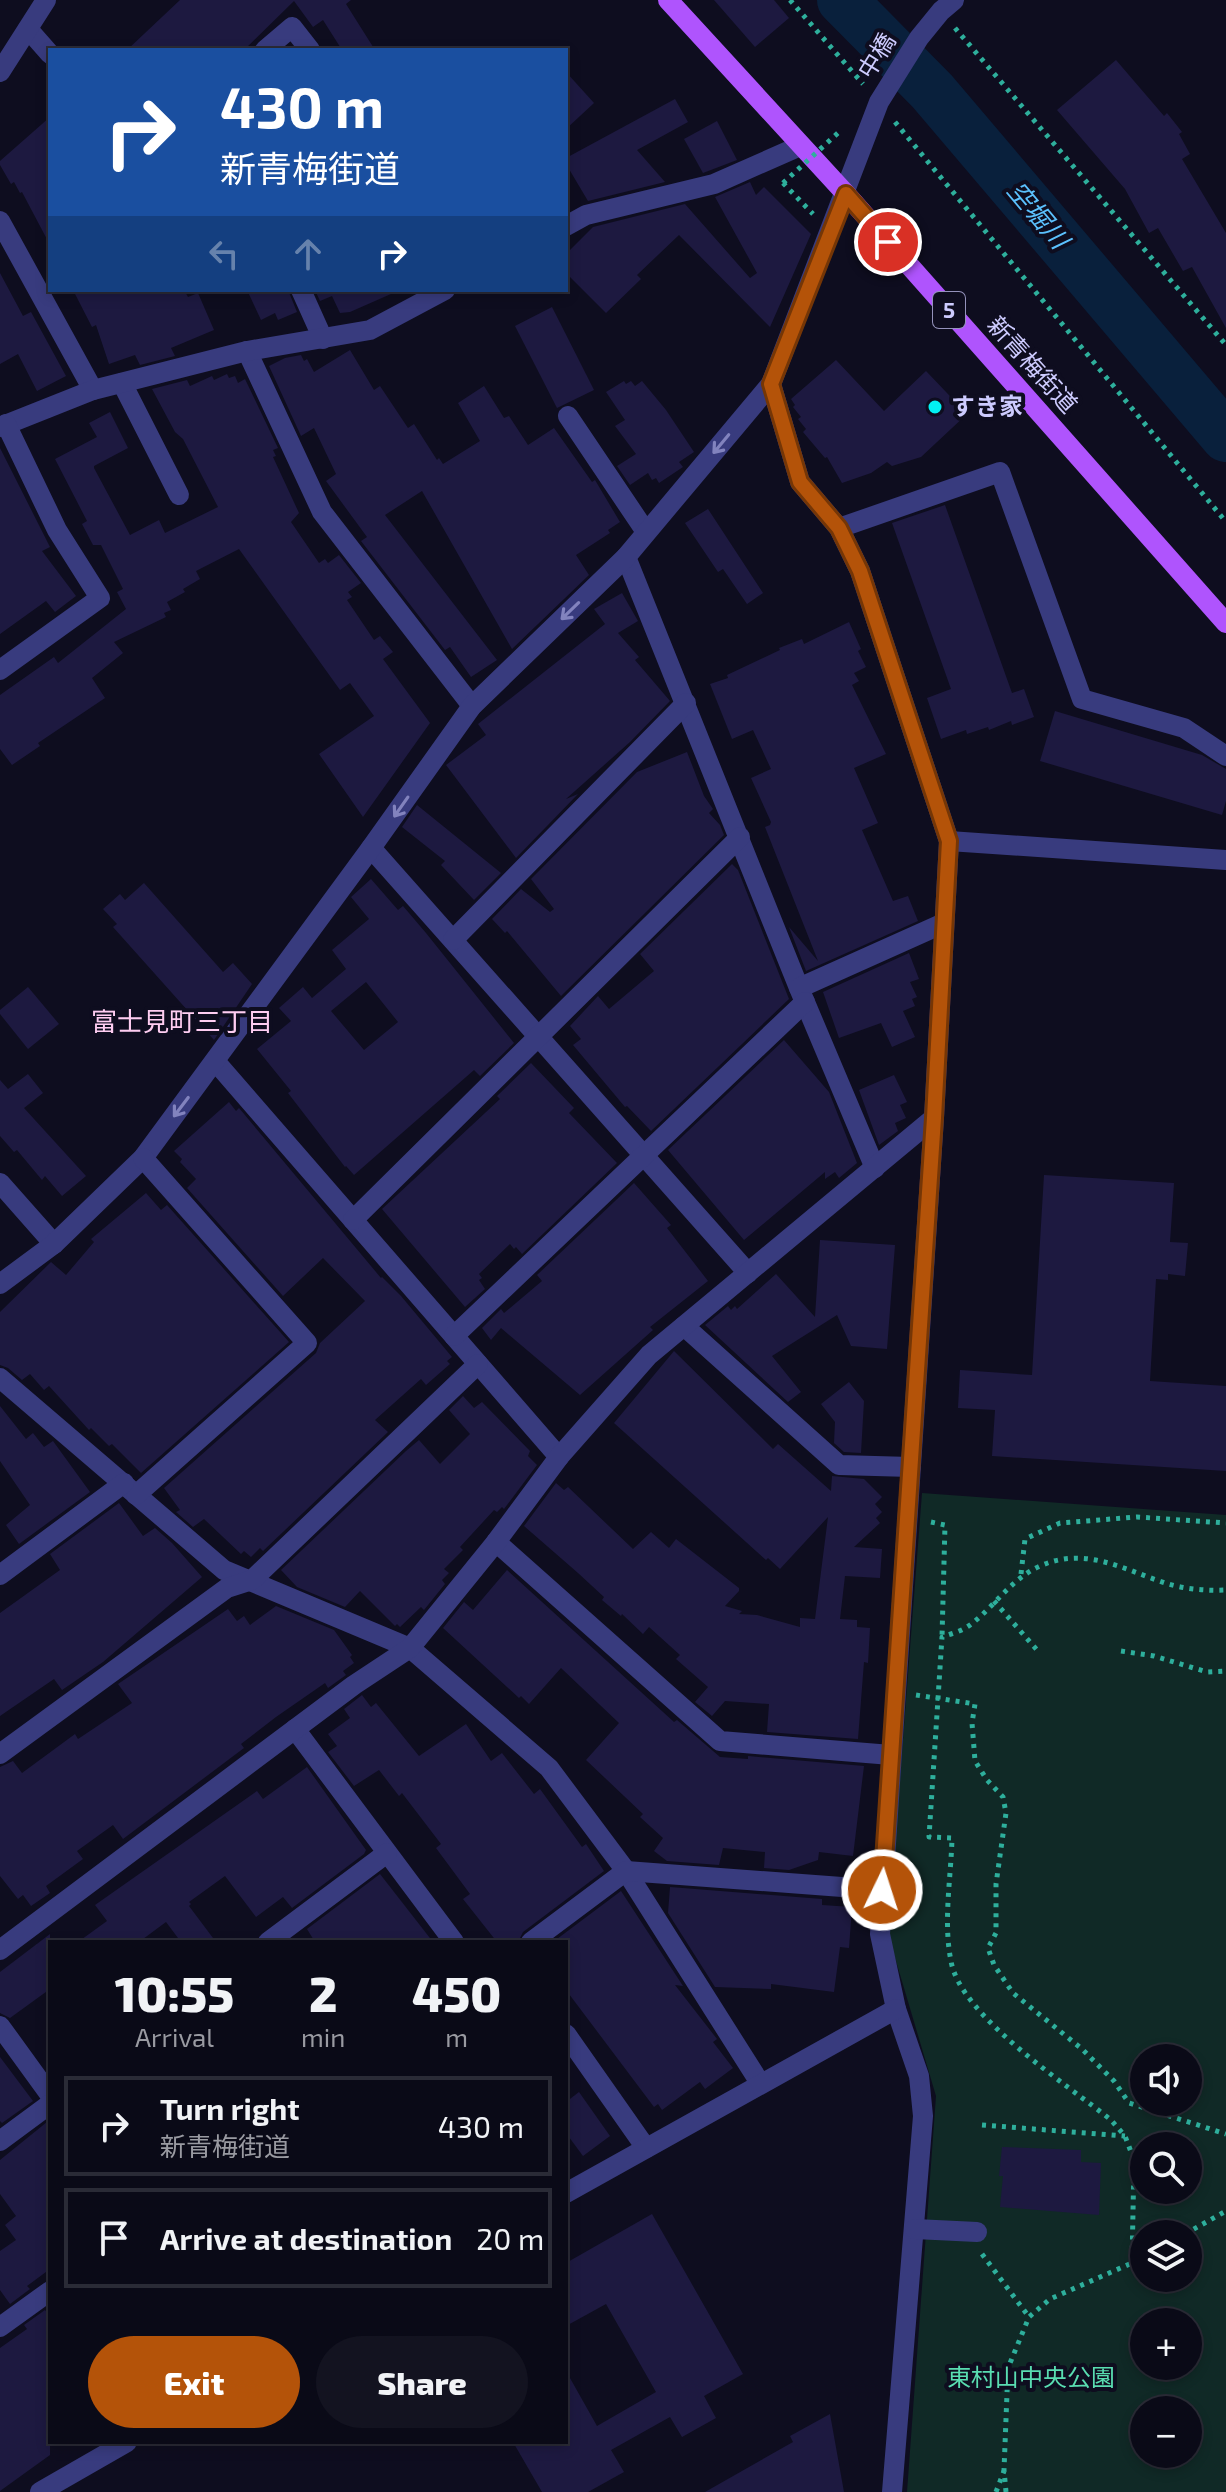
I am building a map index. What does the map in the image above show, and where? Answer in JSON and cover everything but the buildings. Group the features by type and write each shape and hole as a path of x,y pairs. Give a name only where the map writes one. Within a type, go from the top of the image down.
{"main road":[{"name":"新青梅街道","path":"668,0 846,194 1226,623"}],"street":[{"path":"0,72 46,0"},
{"name":"中橋","path":"0,1284 54,1244 143,1158 472,706 626,557 771,384 879,102 919,38 947,6"},
{"path":"267,48 292,27 308,48"},
{"path":"28,29 48,52"},
{"path":"568,225 586,215 714,184 800,146"},
{"path":"0,221 93,390"},
{"path":"302,292 323,339"},
{"path":"0,670 100,598 57,530 3,426 93,390 247,351 370,330 441,292"},
{"path":"247,351 322,512 472,706"},
{"path":"122,383 179,495"},
{"path":"771,384 800,482 839,528 860,571 949,841 934,1118 880,1934 896,2009 919,2076 923,2116 892,2492"},
{"path":"568,416 646,532"},
{"path":"839,528 1000,472 1082,699 1184,728 1226,756"},
{"path":"626,557 875,1168"},
{"path":"453,940 686,703"},
{"path":"353,1220 740,837"},
{"path":"949,841 1226,860"},
{"path":"371,848 748,1273"},
{"path":"454,1336 645,1156 802,995 944,923"},
{"path":"215,1061 559,1457"},
{"path":"0,1950 354,1685 410,1648 496,1542 559,1457 649,1355 934,1118"},
{"path":"0,1575 130,1489 307,1343 143,1158"},
{"path":"0,1183 54,1244"},
{"path":"684,1326 839,1465 911,1467"},
{"path":"0,1754 227,1588 252,1580 478,1364"},
{"path":"0,1378 224,1570 410,1648 549,1768 626,1871 760,2083"},
{"path":"496,1542 720,1741 891,1755"},
{"path":"295,1729 452,1940"},
{"path":"271,1940 387,1853"},
{"path":"534,1940 626,1871 882,1890"},
{"path":"568,2192 896,2009"},
{"path":"0,2026 48,2092"},
{"path":"568,2037 646,2148"},
{"path":"0,2141 48,2105"},
{"path":"915,2229 977,2232"},
{"path":"0,2327 48,2292"},
{"path":"40,2492 124,2444"}],"path":[{"path":"790,0 879,102 1226,522"},
{"path":"947,6 1226,345"},
{"path":"819,221 783,183 838,133"},
{"path":"1021,1575 1025,1539 1060,1523 1137,1517 1226,1523"},
{"path":"907,1518 945,1525 942,1637 929,1837 952,1838 948,1941 951,1965 963,1991 986,2019 1103,2114 1125,2136 1134,2160 1133,2220"},
{"path":"942,1637 969,1626 1021,1575 1045,1563 1071,1558 1104,1559 1168,1584 1226,1590"},
{"path":"994,1601 1038,1651"},
{"path":"1121,1651 1154,1656 1207,1672 1226,1671"},
{"path":"937,1698 975,1704 972,1747 975,1761 1003,1797 1006,1813 996,1884 996,1933 988,1948 1007,1984 1013,1993 1082,2049 1114,2081 1129,2103 1226,2134"},
{"path":"982,2125 1125,2136"},
{"path":"1202,2224 1226,2211"},
{"path":"977,2232 983,2241 981,2253 1029,2317"},
{"path":"1006,2492 1008,2368 1029,2317 1050,2299 1130,2264"},
{"path":"996,2492 1004,2470"}],"green space":[{"name":"東村山中央公園","path":"922,1493 1226,1515 1226,2492 907,2492 936,2096 888,1934"}],"waterway":[{"name":"空堀川","path":"842,0 932,91 1226,437"}],"place":[{"name":"すき家","path":"935,407"}],"district":[{"name":"富士見町三丁目","path":"182,1022"}],"route":[{"path":"882,1890 934,1118 949,841 860,571 839,528 800,482 771,384 846,194 888,242"}]}
